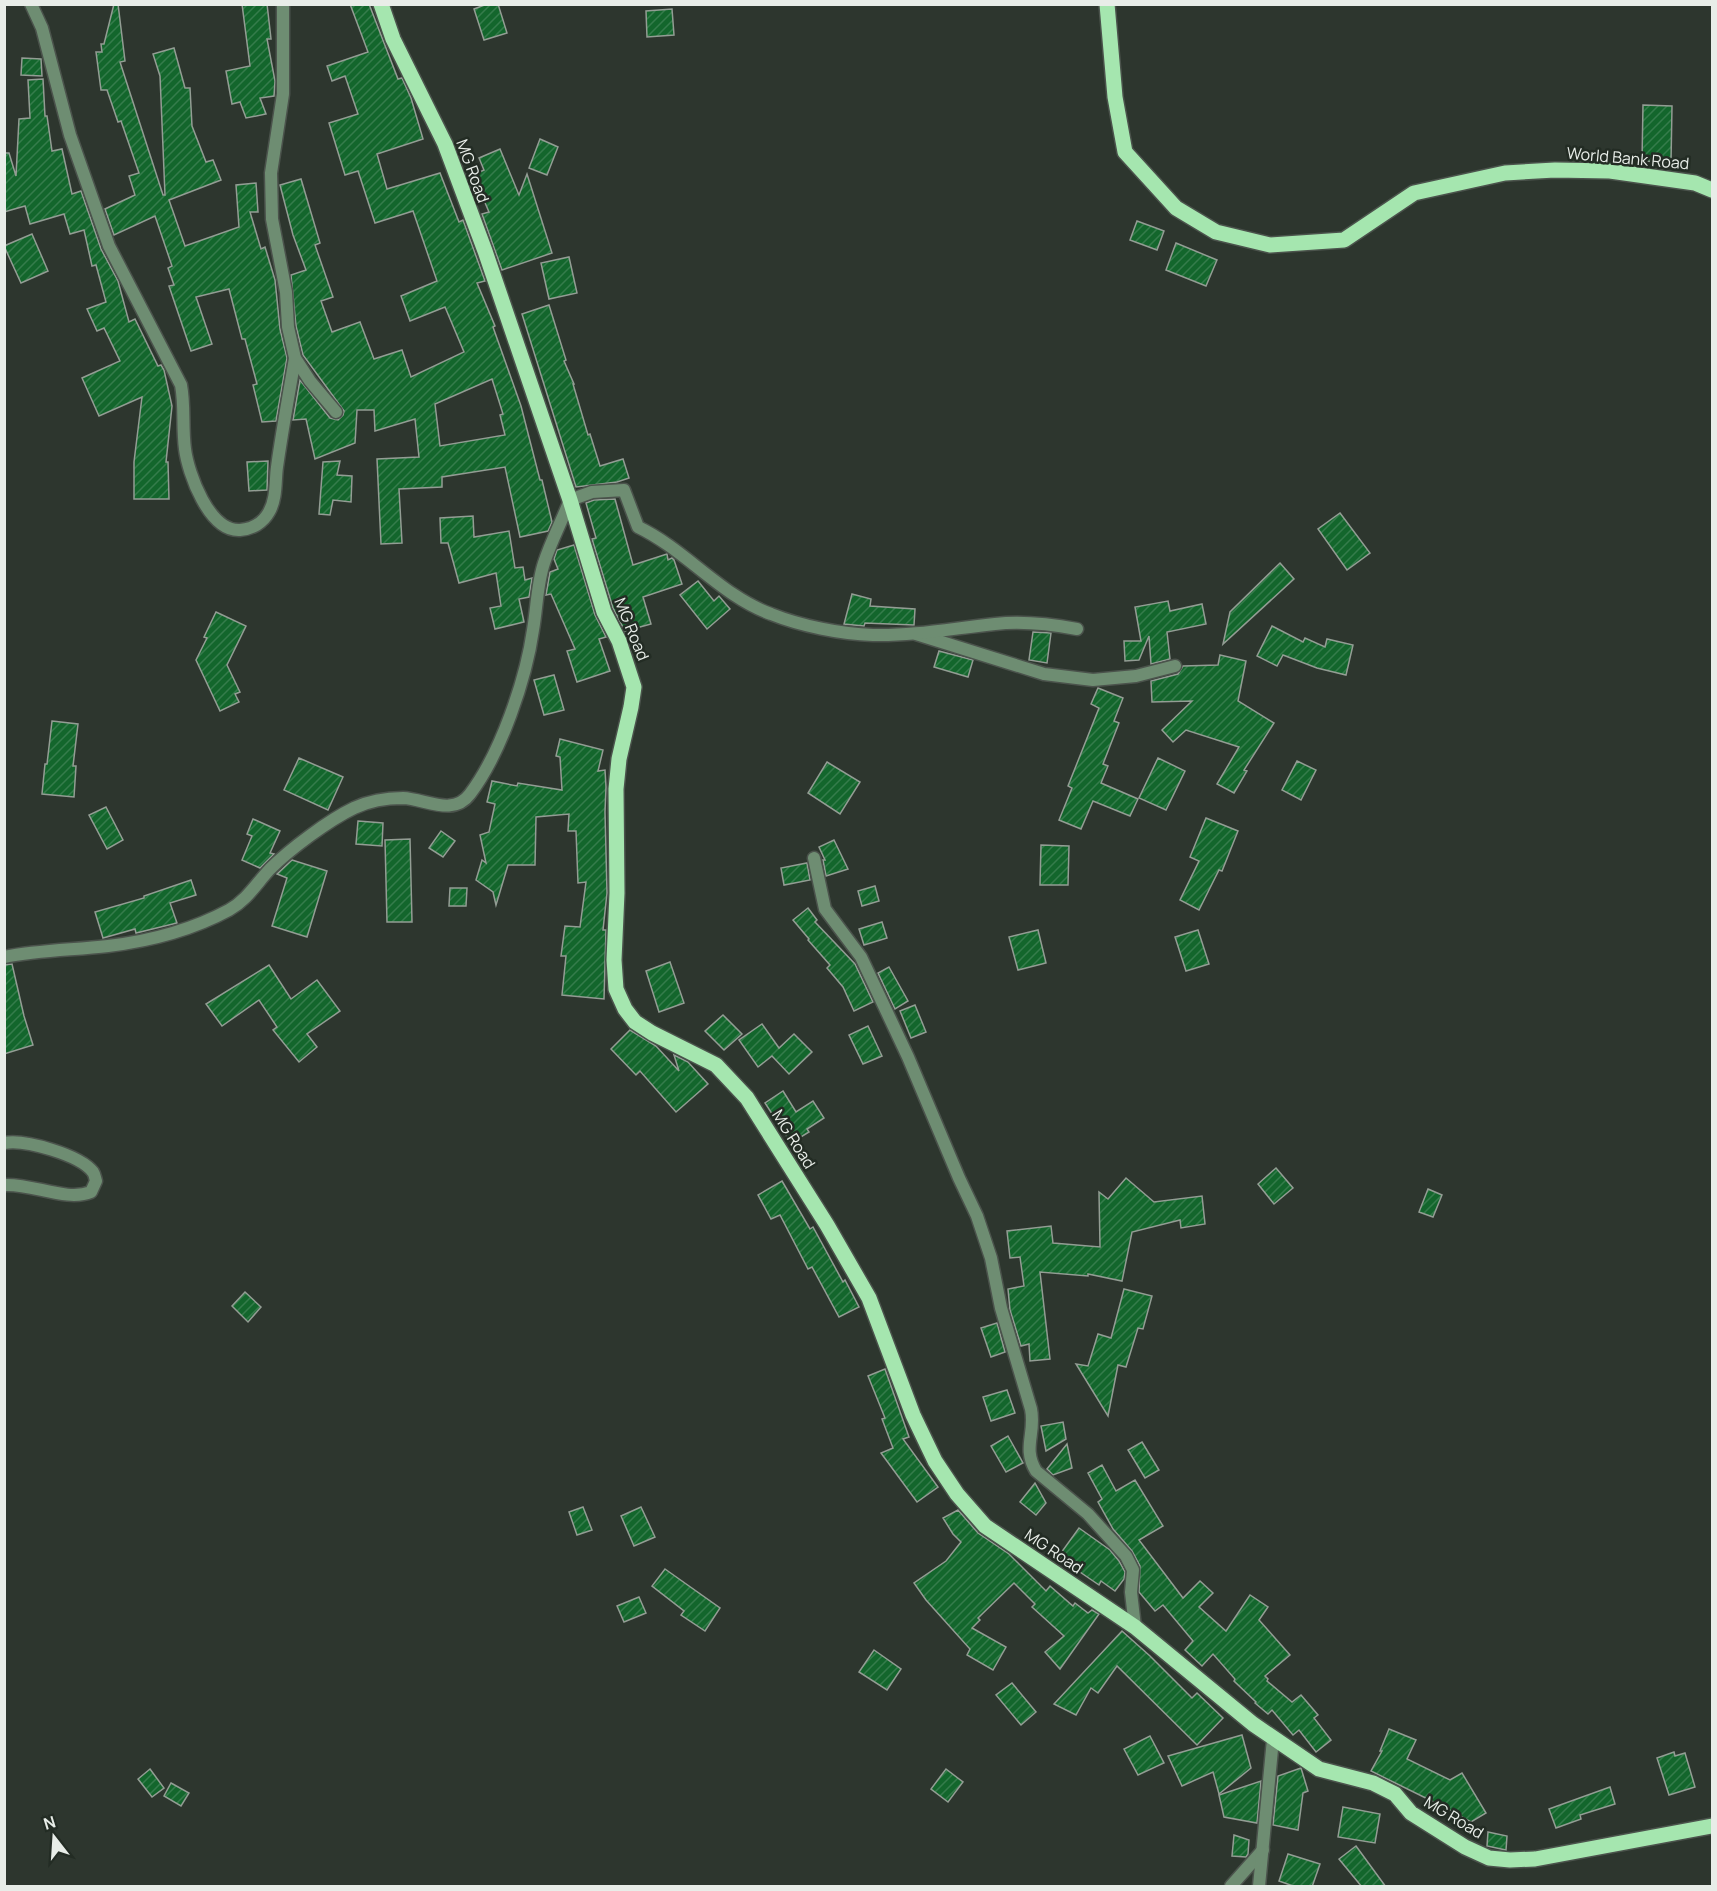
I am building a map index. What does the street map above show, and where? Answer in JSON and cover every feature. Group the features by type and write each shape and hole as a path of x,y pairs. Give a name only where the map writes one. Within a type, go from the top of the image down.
{"main road":[{"name":"MG Road","path":"381,4 393,39 445,144 493,273 570,500 604,612 618,640 634,687 615,789 617,893 614,960 616,989 625,1009 635,1022 716,1065 747,1098 827,1225 869,1298 913,1415 934,1461 957,1494 985,1526 1135,1627 1273,1739 1319,1769 1373,1783 1395,1794 1411,1813 1465,1847 1489,1858 1535,1859 1713,1826"},
{"name":"World Bank Road","path":"1107,4 1115,97 1125,152 1176,208 1216,232 1270,245 1344,240 1414,193 1505,173 1555,170 1610,171 1695,183 1713,190"}],"street":[{"path":"31,4 42,28 70,135 109,246 181,385 185,449 190,472 206,506 223,526 236,530 250,529 262,522 270,511 275,493 277,466 296,358"},
{"path":"283,4 283,94 271,173 272,219 286,292 288,327 296,358 310,381 336,412"},
{"path":"4,957 33,951 109,946 181,932 231,909 253,892 268,871 289,851 355,808 380,800 405,798 432,805 456,805 469,796 497,747 520,683 533,631 544,563 570,500 592,492 624,490 639,528 659,537 715,582 769,614 804,625 871,635 998,624 1052,624 1077,629"},
{"path":"912,633 1044,674 1065,677 1093,680 1136,676 1174,666"},
{"path":"814,858 825,909 861,957 908,1057 977,1216 991,1258 1001,1308 1031,1409 1033,1419 1028,1452 1030,1462 1036,1471 1088,1514 1126,1556 1133,1570 1131,1592 1135,1627"},
{"path":"4,1143 34,1144 61,1153 93,1172 96,1181 91,1192 79,1197 24,1186 4,1185"},
{"path":"1259,1887 1273,1739"},
{"path":"1231,1887 1263,1850"}],"building":[{"path":"114,4 118,4 125,61 120,62 163,195 165,195 160,76 153,54 174,48 185,88 190,88 192,126 206,162 213,160 221,180 169,200 185,246 239,227 236,185 256,183 258,212 250,212 261,249 265,247 275,280 280,329 287,358 276,421 262,422 253,385 257,384 229,289 196,297 212,344 191,351 169,286 174,285 168,268 172,266 155,216 114,235 105,209 135,195 129,176 139,173 121,121 118,122 107,90 101,90 96,52 102,52 101,44 104,44"},
{"path":"242,4 267,4 271,39 267,39 275,81 274,96 260,98 266,114 246,118 240,102 232,104 226,71 250,66"},
{"path":"350,4 369,4 398,79 402,78 411,98 423,139 377,154 387,189 440,173 459,222 463,220 485,281 477,283 495,326 493,327 521,406 540,480 542,480 552,522 548,531 520,537 505,467 442,477 442,487 399,489 402,543 381,544 377,459 419,457 415,419 375,431 374,410 357,410 355,443 315,459 306,419 293,420 300,380 330,418 338,420 344,411 303,355 296,326 291,275 306,270 293,235 280,185 301,179 320,243 315,245 333,297 321,301 332,332 360,322 374,359 402,350 411,377 464,352 445,307 410,321 401,296 437,281 413,211 375,223 358,171 345,175 329,123 358,114 345,76 332,81 327,66 368,52","holes":["492,379 503,414 500,415 505,435 440,446 435,404"]},
{"path":"487,4 498,4 507,33 484,40 474,9"},
{"path":"672,9 674,35 647,37 646,11"},
{"path":"22,58 41,59 42,76 21,75"},
{"path":"43,79 45,116 47,116 52,151 62,149 72,194 81,191 101,249 118,281 129,322 135,319 158,366 161,365 164,370 172,406 166,462 168,462 169,499 134,499 134,462 142,397 99,416 82,378 120,361 104,328 97,331 87,309 106,302 96,265 92,266 84,230 70,234 64,214 30,224 25,206 4,212 4,153 9,153 16,176 19,119 30,118 28,80"},
{"path":"1643,105 1672,106 1671,162 1642,161"},
{"path":"540,139 558,147 547,175 529,168"},
{"path":"500,149 519,195 527,174 552,253 502,270 482,214 489,212 473,175 484,170 479,158"},
{"path":"1137,221 1164,231 1157,250 1130,240"},
{"path":"32,234 48,271 21,283 4,246"},
{"path":"1176,243 1217,260 1206,286 1166,270"},
{"path":"569,257 577,293 549,299 541,263"},
{"path":"549,305 566,360 564,361 574,384 588,435 590,434 600,466 623,459 629,478 617,482 576,487 522,314"},
{"path":"268,461 267,490 249,491 247,462"},
{"path":"340,461 337,475 352,476 351,502 333,500 330,515 319,514 323,462"},
{"path":"615,499 633,565 667,554 668,560 672,558 674,560 682,584 643,597 651,624 625,631 613,608 592,539 596,538 586,503 594,500"},
{"path":"1340,513 1370,553 1347,570 1318,529"},
{"path":"473,516 474,537 509,531 515,568 523,567 525,580 532,578 529,597 519,599 524,622 495,629 490,608 501,606 496,573 459,583 448,543 441,543 440,518"},
{"path":"574,545 595,615 606,637 599,639 610,671 577,682 567,651 575,649 551,594 546,595 550,572 558,569 554,559 557,550"},
{"path":"1280,563 1294,579 1223,644 1230,612"},
{"path":"698,581 714,601 719,596 730,609 707,629 680,595"},
{"path":"852,594 871,599 870,606 915,609 914,625 844,624"},
{"path":"1168,601 1170,611 1202,604 1206,624 1167,632 1170,659 1151,664 1149,636 1139,660 1125,661 1124,641 1141,641 1135,607"},
{"path":"216,612 246,626 227,665 240,692 235,694 239,702 220,711 196,660"},
{"path":"1272,626 1303,642 1305,638 1325,647 1327,639 1353,645 1346,675 1317,668 1283,655 1277,666 1257,656"},
{"path":"1033,632 1051,633 1047,663 1029,660"},
{"path":"939,651 973,660 968,677 934,667"},
{"path":"1220,655 1246,661 1238,701 1274,723 1244,770 1247,771 1234,793 1217,784 1239,747 1186,730 1173,742 1162,730 1192,701 1152,702 1151,681 1178,674 1183,666 1218,665"},
{"path":"554,675 564,710 544,715 534,680"},
{"path":"1098,688 1123,698 1114,721 1119,723 1103,764 1108,766 1101,783 1138,799 1130,816 1093,801 1081,829 1059,820 1072,788 1068,786 1099,708 1091,704"},
{"path":"52,721 78,724 73,766 76,766 74,797 42,794"},
{"path":"560,739 603,750 598,771 605,770 606,787 607,893 603,930 606,930 604,999 562,995 566,956 561,956 565,926 580,927 586,882 578,883 576,831 568,831 569,814 536,817 535,865 508,865 496,905 493,892 476,880 482,860 486,863 480,835 489,832 495,804 487,802 492,781 562,790 560,757 556,756"},
{"path":"299,758 343,777 328,810 284,790"},
{"path":"1158,758 1185,771 1166,810 1139,798"},
{"path":"1297,761 1316,770 1301,800 1282,790"},
{"path":"827,762 860,782 840,814 808,793"},
{"path":"106,807 123,840 107,849 89,815"},
{"path":"1206,818 1238,831 1222,871 1219,870 1199,910 1180,900 1199,861 1190,857"},
{"path":"253,819 280,831 270,853 274,854 260,868 242,860 252,836 247,834"},
{"path":"358,821 383,823 382,846 356,844"},
{"path":"441,831 455,841 443,857 429,848"},
{"path":"410,839 412,922 387,922 385,840"},
{"path":"834,840 848,869 826,876 823,860 825,860 819,847"},
{"path":"1041,845 1069,846 1068,885 1040,885"},
{"path":"292,860 327,871 307,937 272,926 287,878 277,874"},
{"path":"807,863 810,880 784,885 781,868"},
{"path":"191,880 196,895 170,903 177,923 136,933 135,929 103,938 95,912 144,898 144,896"},
{"path":"875,886 879,901 862,906 858,891"},
{"path":"450,888 467,888 466,906 449,906"},
{"path":"808,908 817,920 815,922 855,964 873,1002 854,1011 843,987 827,968 830,965 793,920"},
{"path":"882,922 887,938 864,945 859,929"},
{"path":"1038,930 1046,963 1018,970 1009,937"},
{"path":"1198,930 1209,964 1186,971 1175,937"},
{"path":"670,962 684,1003 659,1012 646,971"},
{"path":"12,964 33,1045 4,1054 4,965"},
{"path":"269,965 291,999 317,980 340,1011 307,1034 317,1047 299,1062 273,1030 277,1027 259,1000 222,1026 206,1004"},
{"path":"889,967 908,1001 895,1009 878,973"},
{"path":"915,1005 926,1032 911,1038 900,1011"},
{"path":"723,1015 742,1034 724,1050 705,1031"},
{"path":"762,1024 779,1048 794,1034 812,1052 789,1074 772,1056 758,1067 739,1040"},
{"path":"868,1026 882,1056 863,1064 849,1035"},
{"path":"630,1030 656,1046 679,1071 674,1055 688,1062 708,1084 676,1112 640,1071 636,1075 611,1049"},
{"path":"783,1091 796,1112 813,1101 824,1118 807,1129 809,1132 791,1143 765,1103"},
{"path":"1276,1168 1293,1188 1274,1204 1258,1184"},
{"path":"1126,1178 1154,1202 1202,1196 1205,1224 1181,1228 1180,1220 1132,1232 1122,1281 1088,1274 1088,1276 1040,1272 1050,1359 1030,1361 1029,1344 1021,1346 1010,1310 1008,1289 1024,1286 1020,1257 1010,1258 1007,1231 1051,1226 1053,1243 1100,1247 1099,1192 1108,1199"},
{"path":"782,1181 810,1229 813,1227 859,1307 839,1317 812,1267 808,1269 780,1215 771,1219 758,1195"},
{"path":"1428,1189 1442,1195 1433,1217 1419,1212"},
{"path":"1124,1289 1152,1296 1143,1329 1138,1328 1126,1367 1118,1365 1108,1416 1076,1364 1088,1366 1098,1334 1111,1338"},
{"path":"245,1292 261,1307 248,1322 232,1306"},
{"path":"997,1323 1005,1352 991,1357 981,1328"},
{"path":"885,1369 909,1437 903,1439 938,1487 917,1502 881,1453 893,1448 882,1419 885,1418 868,1376"},
{"path":"1007,1390 1015,1413 991,1421 983,1397"},
{"path":"1063,1422 1066,1439 1046,1451 1041,1426"},
{"path":"1008,1436 1023,1463 1006,1472 991,1446"},
{"path":"1142,1442 1159,1470 1145,1478 1128,1450"},
{"path":"1067,1444 1072,1468 1053,1475 1047,1469"},
{"path":"1102,1465 1116,1491 1135,1480 1163,1526 1139,1540 1183,1598 1200,1581 1213,1593 1199,1607 1226,1631 1250,1595 1268,1607 1259,1620 1290,1655 1265,1676 1267,1681 1292,1702 1301,1695 1318,1715 1314,1718 1331,1740 1316,1752 1299,1730 1293,1735 1272,1710 1268,1714 1255,1703 1213,1654 1202,1666 1185,1650 1193,1641 1163,1605 1155,1611 1139,1592 1140,1566 1132,1551 1113,1529 1098,1502 1102,1499 1088,1473"},
{"path":"1035,1483 1046,1503 1036,1515 1020,1502"},
{"path":"583,1507 592,1530 577,1535 569,1512"},
{"path":"641,1507 655,1537 634,1546 621,1516"},
{"path":"958,1510 978,1533 1009,1554 1046,1591 1050,1586 1073,1606 1075,1603 1088,1613 1092,1610 1099,1614 1060,1669 1045,1652 1064,1636 1032,1607 1035,1604 1014,1583 978,1618 980,1620 972,1628 1006,1647 993,1670 967,1655 970,1649 926,1600 914,1583 946,1561 961,1542 943,1518"},
{"path":"1079,1528 1110,1550 1119,1561 1125,1572 1124,1579 1115,1591 1101,1581 1099,1585 1058,1557"},
{"path":"665,1569 720,1608 705,1631 681,1615 684,1611 652,1586"},
{"path":"639,1597 646,1613 624,1622 617,1606"},
{"path":"1122,1631 1192,1698 1197,1693 1223,1718 1197,1745 1117,1666 1098,1693 1091,1688 1076,1715 1054,1704"},
{"path":"874,1650 901,1669 887,1690 859,1672"},
{"path":"1012,1683 1036,1712 1021,1725 996,1695"},
{"path":"1389,1729 1416,1740 1407,1759 1450,1780 1462,1773 1486,1813 1471,1822 1371,1771 1382,1751 1380,1751"},
{"path":"1242,1735 1251,1768 1219,1794 1213,1772 1182,1786 1168,1756"},
{"path":"1150,1736 1164,1763 1138,1775 1124,1749"},
{"path":"1674,1752 1675,1756 1685,1753 1695,1787 1669,1795 1657,1758"},
{"path":"1301,1768 1308,1791 1303,1793 1298,1830 1273,1825 1278,1776"},
{"path":"150,1769 164,1788 152,1797 138,1779"},
{"path":"946,1769 963,1782 948,1802 931,1789"},
{"path":"1261,1781 1257,1823 1224,1817 1219,1795"},
{"path":"171,1783 189,1793 181,1806 164,1796"},
{"path":"1610,1787 1615,1804 1580,1815 1581,1819 1556,1828 1549,1809"},
{"path":"1343,1807 1380,1814 1375,1843 1338,1837"},
{"path":"1488,1832 1507,1836 1506,1850 1487,1846"},
{"path":"1234,1835 1249,1840 1246,1857 1232,1856"},
{"path":"1356,1846 1386,1887 1362,1887 1339,1859"},
{"path":"1288,1854 1320,1864 1312,1887 1296,1887 1279,1881"}]}
